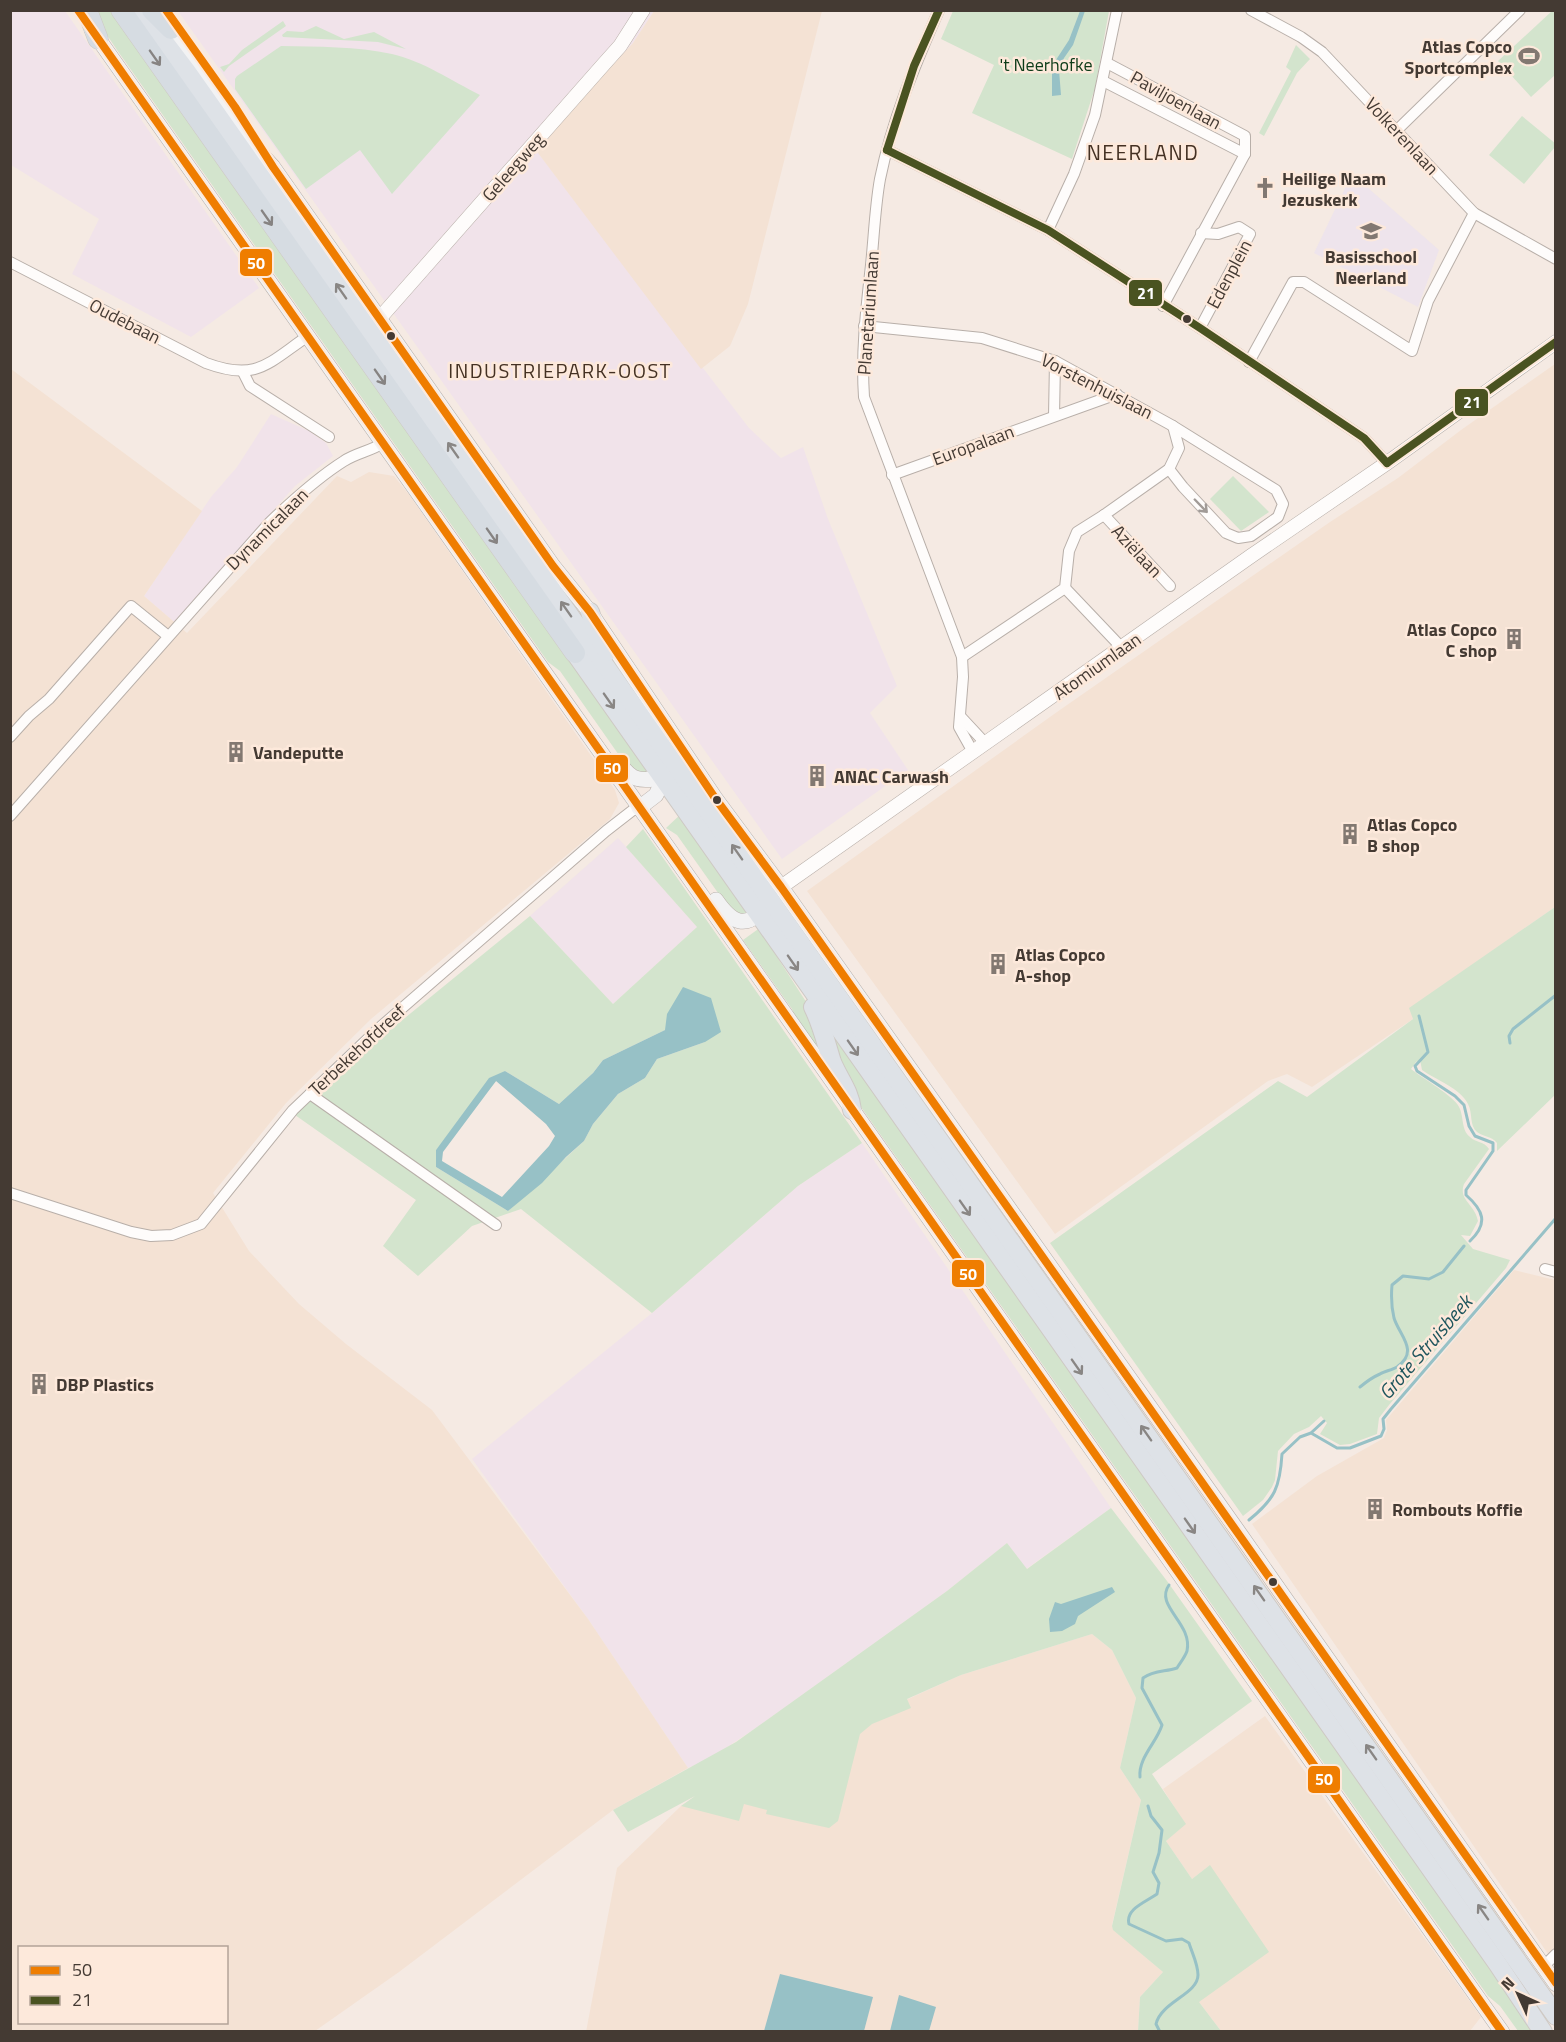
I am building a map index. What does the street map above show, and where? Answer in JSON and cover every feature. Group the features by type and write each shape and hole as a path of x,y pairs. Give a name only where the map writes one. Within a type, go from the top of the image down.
{"highway":[{"path":"87,10 98,39"},
{"path":"121,10 663,778 770,901 807,983 1543,2031"},
{"path":"140,10 187,72 612,674 1556,2016"},
{"path":"152,10 169,20"},
{"path":"590,612 597,634 609,656 612,674"},
{"path":"807,983 806,994 822,1025 833,1063 851,1097 852,1110"}],"main road":[{"path":"78,10 1502,2031"},
{"path":"158,10 169,20 252,144 273,167 553,566 590,612 716,798 770,901 1237,1530 1556,1984"},
{"path":"590,737 607,746 624,770 634,779 663,778"},
{"name":"Terbekehofdreef","path":"639,808 656,795 671,759"},
{"name":"Atomiumlaan","path":"659,837 685,856 726,914 733,919 749,921 770,901"}],"street":[{"name":"Geleegweg","path":"379,319 609,59 643,10"},
{"name":"Planetariumlaan","path":"939,10 914,66 887,150 880,181 862,362 864,397 962,657 963,677 958,727 973,752"},
{"path":"1048,230 1074,174 1095,116 1117,10"},
{"name":"Volkerenlaan","path":"1251,10 1301,37 1322,52 1474,213 1556,259"},
{"path":"1396,131 1520,10"},
{"name":"Paviljoenlaan","path":"1103,81 1245,154 1245,136 1107,63"},
{"path":"887,150 1048,230 1364,438 1387,463"},
{"path":"1163,306 1245,154"},
{"path":"1249,362 1293,282 1304,282 1412,351 1428,301 1474,213"},
{"name":"Edenplein","path":"1200,328 1251,234 1239,227 1218,234 1202,233"},
{"name":"Oudebaan","path":"10,262 206,363 225,370 243,372"},
{"name":"Vorstenhuislaan","path":"864,326 982,338 1055,361 1173,426 1276,490 1283,504 1278,517 1251,536 1238,538 1226,533 1183,487 1169,468"},
{"path":"308,336 261,367 243,372 249,386 328,437"},
{"name":"Atomiumlaan","path":"770,901 918,789 986,744 1556,342"},
{"path":"1054,416 1055,361"},
{"name":"Europalaan","path":"892,475 1117,394"},
{"path":"1122,648 1065,588 1069,551 1077,532 1169,468 1179,448 1173,426"},
{"name":"Dynamicalaan","path":"10,816 249,543 302,492 347,459 383,443"},
{"name":"Aziëlaan","path":"1104,515 1170,586"},
{"path":"962,657 1065,588"},
{"path":"10,737 49,699 131,606 168,636"},
{"path":"960,717 986,744"},
{"name":"Terbekehofdreef","path":"10,1193 131,1232 151,1236 172,1235 201,1224 293,1110 378,1029 606,831 639,808"},
{"path":"310,1094 496,1225"},
{"path":"1543,1967 1556,1954"}],"shaded area":[{"path":"10,11 65,11 259,288 191,337 72,274 99,219 11,165"},
{"path":"178,11 654,11 633,43 535,149 749,428 781,458 803,447 828,519 897,686 870,713 908,770 782,859"},
{"path":"654,11 822,11 748,304 730,346 701,369 535,149 633,43"},
{"name":"Basisschool Neerland","path":"1352,174 1439,250 1418,307 1314,253"},
{"path":"10,358 11,369 202,511 144,596 187,633 337,476 351,482 369,472 394,476 615,790 619,803 610,819 371,1019 286,1103 213,1193 249,1251 299,1304 346,1344 432,1410 588,1619 688,1768 613,1810 399,1972 315,2031 11,2031"},
{"path":"1555,364 1555,907 1410,1008 1413,1019 1312,1087 1287,1074 1268,1081 1055,1234 807,891 1057,712 1330,522 1398,478 1461,430"},
{"path":"271,414 309,431 326,443 333,456 295,486 174,622 144,596 211,497 237,467"},
{"path":"618,838 697,927 613,1004 530,916"},
{"path":"862,1143 1111,1508 1026,1569 1007,1543 947,1591 759,1726 707,1760 688,1768 588,1619 472,1459 652,1313 798,1186"},
{"path":"1514,1270 1555,1280 1555,1964 1252,1524 1317,1476 1384,1438 1387,1430 1386,1420"},
{"path":"1092,1634 1112,1650 1136,1698 1120,1768 1141,1800 1112,1925 1113,1929 1163,1972 1140,1997 1138,2031 586,2032 617,1868 681,1806 703,1792 961,1675"},
{"path":"1265,1716 1481,2017 1470,2031 1221,2031 1199,2002 1209,1866 1192,1879 1166,1841 1185,1824 1163,1789"}],"green space":[{"path":"91,11 110,11 122,21 650,771 641,774 628,768 560,671 548,662"},
{"name":"'t Neerhofke","path":"953,11 1109,11 1095,88 1072,159 972,113 994,65 941,39"},
{"name":"Atlas Copco Sportcomplex","path":"1552,11 1555,11 1555,75 1531,97 1498,61"},
{"path":"283,21 286,26 229,66 224,72 220,67 229,64 242,50"},
{"path":"316,26 344,39 374,32 406,49 378,42 283,37 282,35 287,31 303,32"},
{"path":"1296,45 1310,59 1297,73 1264,136 1259,133 1291,71 1286,67"},
{"path":"281,46 351,48 392,54 426,66 480,95 392,194 360,150 306,189 235,89 237,76"},
{"path":"1522,116 1556,144 1524,184 1489,155"},
{"path":"1233,476 1269,512 1241,531 1210,499"},
{"path":"681,814 751,913 740,915 728,907 677,835 666,828"},
{"path":"643,829 862,1143 798,1186 652,1313 521,1209 472,1226 418,1276 383,1246 416,1200 295,1115 310,1094 327,1089 384,1035 530,916 613,1004 697,927 626,847","holes":["665,1030 705,1042 657,1059 645,1078 618,1094 593,1124 584,1141 508,1211 436,1167 436,1150 505,1071 559,1104 593,1073 603,1060"]},
{"path":"1555,907 1555,1095 1497,1151 1495,1141 1479,1134 1475,1129 1469,1108 1459,1093 1422,1070 1420,1060 1411,1069 1456,1103 1461,1111 1467,1134 1489,1149 1464,1184 1463,1194 1474,1210 1478,1221 1470,1236 1461,1235 1473,1249 1510,1260 1506,1268 1389,1405 1379,1418 1377,1434 1350,1444 1340,1445 1320,1434 1327,1423 1321,1416 1309,1427 1294,1434 1278,1451 1275,1480 1272,1487 1263,1500 1243,1516 1050,1243 1278,1081 1307,1097 1413,1019 1409,1008"},
{"path":"761,927 814,1014 833,1070 800,1028 792,1009 743,940"},
{"path":"824,1015 1485,1955 1482,1958 1532,2031 1518,2031 1500,2006 1488,1996 849,1090"},
{"path":"1111,1508 1167,1581 1252,1701 1152,1774 1186,1824 1166,1841 1192,1879 1210,1865 1269,1952 1199,2002 1221,2031 1138,2031 1140,1997 1163,1972 1113,1930 1112,1926 1141,1800 1120,1768 1136,1698 1112,1650 1092,1634 961,1675 907,1699 911,1708 872,1724 860,1734 838,1821 829,1828 766,1814 767,1810 744,1804 739,1821 681,1806 695,1796 628,1832 613,1810 736,1742 947,1591 1007,1543 1027,1569"}],"water":[{"path":"1080,11 1085,11 1073,45 1059,70 1061,95 1052,96 1052,66 1069,40"},
{"path":"683,987 711,998 721,1032 705,1042 657,1059 645,1078 618,1094 593,1124 584,1141 542,1183 508,1211 436,1167 436,1150 489,1078 505,1071 559,1104 593,1073 603,1060 665,1030 667,1014","holes":["496,1081 546,1124 555,1136 549,1146 502,1197 442,1161 443,1152"]},
{"path":"1112,1587 1115,1592 1078,1616 1075,1624 1062,1631 1050,1632 1049,1619 1055,1602 1061,1604"},
{"path":"780,1974 873,1997 864,2031 764,2031"},
{"path":"899,1995 936,2007 929,2031 890,2031"}],"waterway":[{"name":"Grote Struisbeek","path":"1510,1043 1509,1036 1513,1029 1556,995"},
{"path":"1419,1016 1428,1052 1415,1066 1417,1071 1455,1096 1464,1105 1469,1126 1475,1136 1493,1143 1493,1151 1466,1190 1466,1195 1480,1211 1482,1217 1480,1228 1470,1241"},
{"name":"Grote Struisbeek","path":"1249,1520 1270,1499 1278,1484 1282,1454 1300,1437 1311,1433 1337,1448 1350,1448 1381,1436 1384,1429 1383,1419 1391,1409 1556,1218"},
{"path":"1360,1387 1382,1373 1397,1367 1407,1355 1406,1343 1393,1314 1392,1285 1403,1276 1429,1279 1443,1272 1464,1246"},
{"path":"1312,1432 1324,1421"},
{"name":"Grote Struisbeek","path":"1140,1777 1142,1763 1162,1725 1142,1688 1143,1678 1155,1672 1177,1668 1187,1651 1185,1632 1166,1600 1169,1585"},
{"name":"Grote Struisbeek","path":"1148,1806 1151,1816 1162,1830 1159,1853 1153,1872 1159,1883 1157,1894 1137,1906 1130,1914 1129,1924 1166,1941 1182,1939 1189,1943 1198,1975 1192,1988 1159,2016 1156,2024 1160,2032"},
{"name":"Grote Struisbeek","path":"1188,2032 1199,2032"}],"transit line":[{"name":"50","path":"78,10 1502,2032"},
{"name":"50","path":"166,10 235,107 273,167 553,566 590,612 715,798 781,887 1556,1983"},
{"name":"21","path":"887,150 914,66 939,10"},
{"name":"21","path":"887,150 1048,230 1364,438 1387,463"},
{"name":"21","path":"1387,463 1556,342"}],"place":[{"name":"Atlas Copco Sportcomplex","path":"1529,56"},
{"name":"Heilige Naam Jezuskerk","path":"1265,188"},
{"name":"Basisschool Neerland","path":"1371,231"},
{"name":"Atlas Copco C shop","path":"1514,639"},
{"name":"Vandeputte","path":"236,752"},
{"name":"ANAC Carwash","path":"817,776"},
{"name":"Atlas Copco B shop","path":"1350,834"},
{"name":"Atlas Copco A-shop","path":"998,964"},
{"name":"DBP Plastics","path":"39,1384"},
{"name":"Rombouts Koffie","path":"1375,1509"}],"district":[{"name":"NEERLAND","path":"1143,152"},
{"name":"INDUSTRIEPARK-OOST","path":"560,370"}]}
